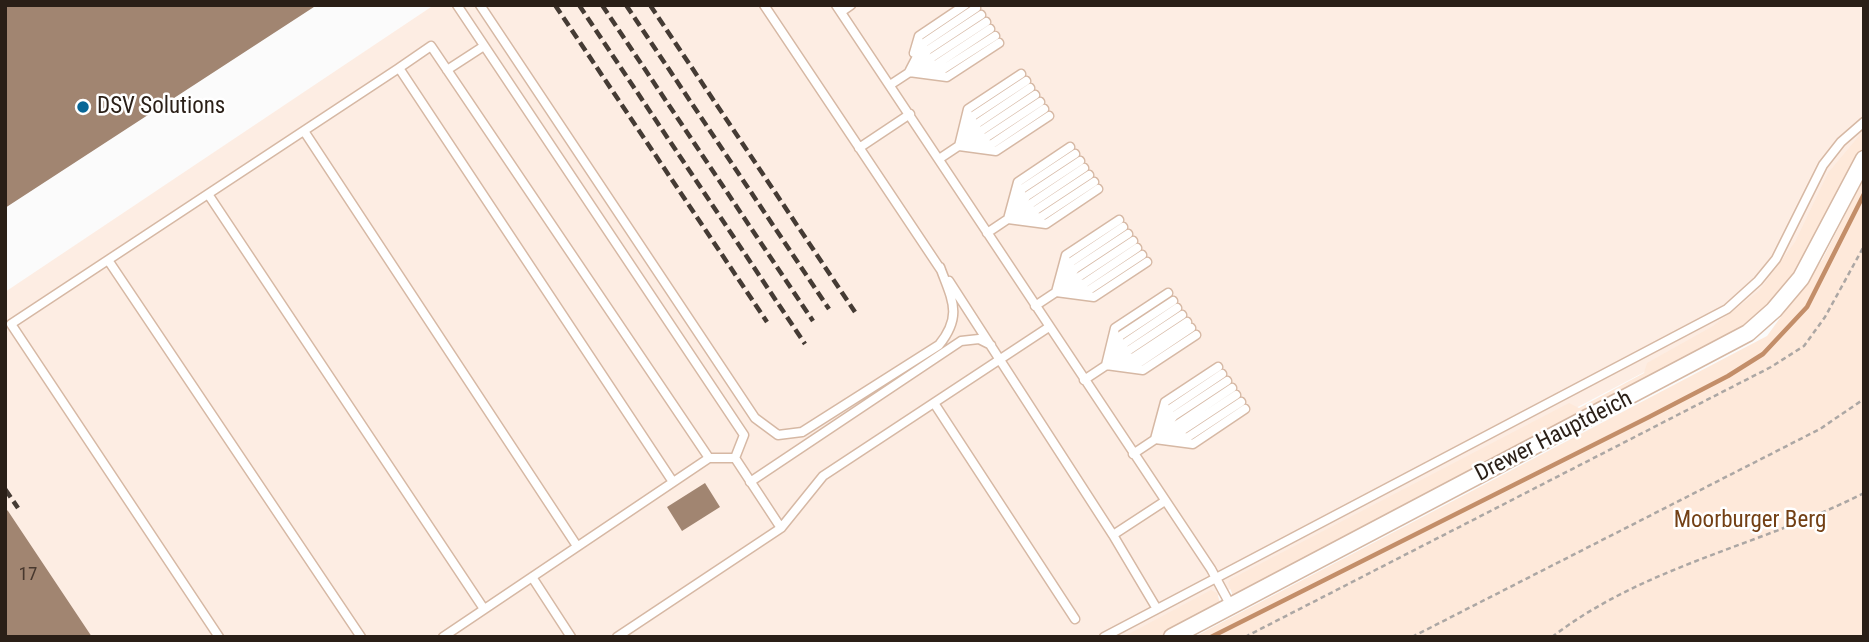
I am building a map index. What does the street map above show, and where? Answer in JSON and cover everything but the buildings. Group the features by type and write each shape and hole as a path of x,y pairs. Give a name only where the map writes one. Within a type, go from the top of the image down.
{"street":[{"name":"Drewer Hauptdeich","path":"1172,637 1748,333 1774,310 1801,278 1864,159"}],"lane":[{"path":"457,5 744,435 735,458"},
{"path":"480,5 755,418 778,435 802,432 939,345 951,330 956,312 940,267"},
{"path":"764,5 1001,359 1157,609"},
{"path":"851,5 838,9 1165,501 1231,606"},
{"path":"909,72 919,36 965,5"},
{"path":"890,85 909,72 928,50 988,25"},
{"path":"909,72 947,78 988,25"},
{"path":"909,72 937,64 988,25"},
{"path":"219,637 11,324 431,46 709,458"},
{"path":"447,70 484,46"},
{"path":"399,68 673,482"},
{"path":"939,159 959,146 987,137 1035,95"},
{"path":"959,146 996,151 1035,95"},
{"path":"959,146 978,123 1035,95"},
{"path":"959,146 968,109 1035,95"},
{"path":"859,148 910,114"},
{"path":"1104,637 1727,309 1759,281 1776,259 1823,165 1841,142 1864,122"},
{"path":"304,131 577,546"},
{"path":"987,233 1008,219 1036,210 1084,168"},
{"path":"1008,219 1046,224 1084,168"},
{"path":"1008,219 1027,196 1084,168"},
{"path":"1008,219 1018,182 1084,168"},
{"path":"208,194 484,609"},
{"path":"1035,306 1056,292 1084,283 1133,241"},
{"path":"1056,292 1094,297 1133,241"},
{"path":"1056,292 1075,269 1133,241"},
{"path":"1056,292 1066,255 1133,241"},
{"path":"108,260 361,637"},
{"path":"1084,380 1106,365 1125,342 1182,315"},
{"path":"1106,365 1143,370 1182,315"},
{"path":"1106,365 1134,356 1182,315"},
{"path":"1106,365 1115,328 1182,315"},
{"path":"617,637 781,528 823,476 1049,327"},
{"path":"750,482 961,341 979,339 992,346"},
{"path":"1133,454 1155,439 1174,416 1232,388"},
{"path":"1155,439 1193,444 1232,388"},
{"path":"1155,439 1184,430 1232,388"},
{"path":"1155,439 1165,402 1232,388"},
{"path":"934,403 1075,619"},
{"path":"449,635 709,458 735,458"},
{"path":"735,458 781,528"},
{"path":"1113,535 1165,501"},
{"path":"532,578 571,637"}],"path":[{"path":"1245,637 1771,367 1804,346 1825,317 1864,246"},
{"path":"1412,637 1820,429 1864,399"},
{"path":"1552,637 1626,590 1810,519 1864,493"}],"shaded area":[{"path":"434,5 1864,5 1864,141 1778,283 1696,345 1139,637 5,637 5,292"}],"green space":[{"path":"1864,130 1864,153 1843,183 1810,252 1791,280 1769,305 1731,338 1233,596 1228,583 1231,579 1569,403 1579,408 1644,373 1647,363 1713,326 1759,291 1795,242 1828,173"},
{"name":"Moorburger Berg","path":"1864,178 1864,637 1194,637 1767,336 1822,260"},
{"path":"1211,590 1217,593 1221,605 1161,637 1123,637"}],"waterway":[{"path":"1211,637 1649,417 1728,376 1763,354 1807,307 1864,194"}],"railway":[{"path":"555,5 767,322"},
{"path":"579,5 805,344"},
{"path":"602,5 813,321"},
{"path":"626,5 829,309"},
{"path":"650,5 855,312"},
{"path":"5,489 18,508"}],"place":[{"name":"DSV Solutions","path":"83,107"}]}
